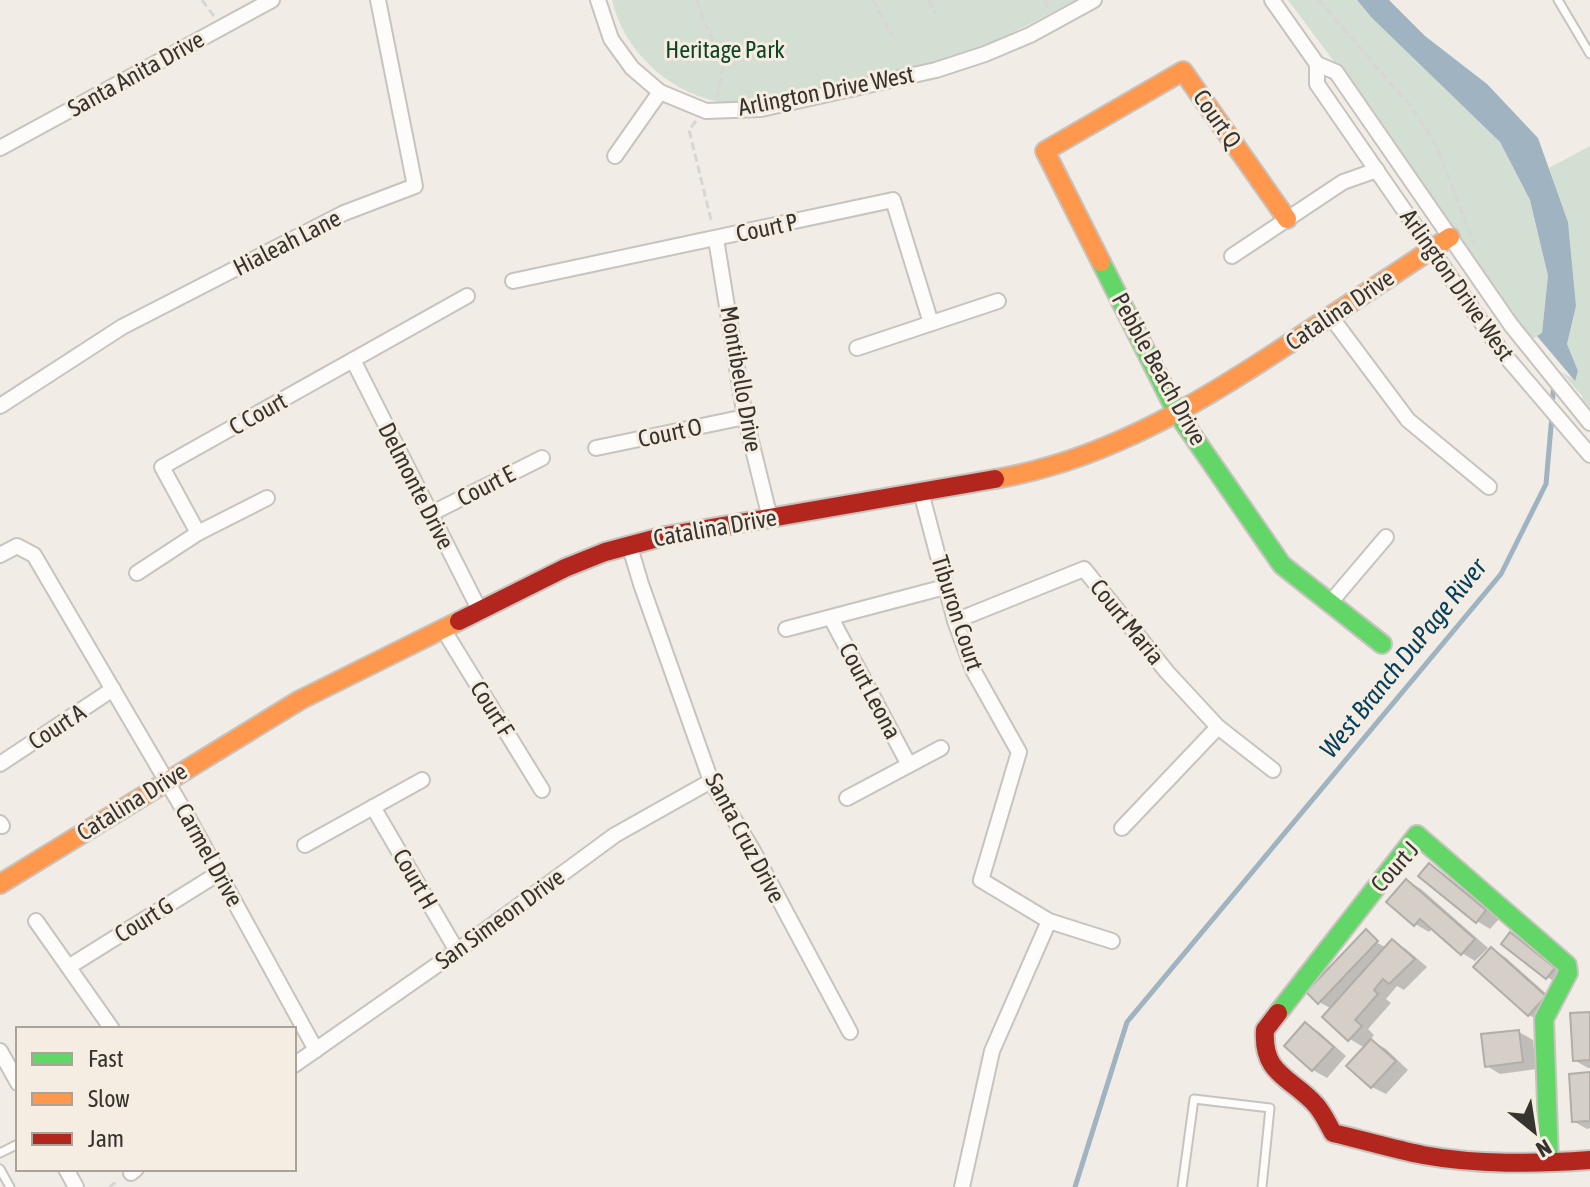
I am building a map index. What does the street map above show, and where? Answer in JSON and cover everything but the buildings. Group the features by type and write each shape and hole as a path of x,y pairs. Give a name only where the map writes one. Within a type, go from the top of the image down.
{"street":[{"name":"Santa Anita Drive","path":"0,148 272,0"},
{"name":"Hialeah Lane","path":"0,406 122,327 344,213 415,186 378,0"},
{"name":"Arlington Drive West","path":"598,0 611,39 632,68 660,92 706,111 761,109 936,70 1030,35 1094,0"},
{"name":"Arlington Drive West","path":"1272,0 1317,64 1336,72 1531,353 1590,423"},
{"name":"Arlington Drive West","path":"1317,64 1317,84 1502,352 1590,455"},
{"name":"Court Q","path":"1045,151 1183,71 1287,219"},
{"path":"615,156 660,92"},
{"name":"Pebble Beach Drive","path":"1045,151 1177,413 1282,565 1382,644"},
{"path":"1232,256 1343,182 1377,170"},
{"name":"Court P","path":"513,281 893,200 931,323"},
{"name":"Catalina Drive","path":"0,884 300,700 573,564 629,544 1002,478 1117,442 1227,385 1450,237"},
{"name":"Montibello Drive","path":"716,239 745,417 770,518"},
{"name":"C Court","path":"198,533 162,467 467,296"},
{"path":"857,348 998,301"},
{"path":"1331,317 1408,420 1489,487"},
{"name":"Delmonte Drive","path":"353,360 480,611"},
{"name":"Court O","path":"596,448 745,417"},
{"name":"Court E","path":"430,514 542,458"},
{"name":"Tiburon Court","path":"921,492 945,587 973,670 1019,752 981,880 1049,921 1112,941"},
{"path":"137,573 198,533 267,498"},
{"path":"1330,603 1386,537"},
{"name":"Santa Cruz Drive","path":"629,544 711,781 752,849 850,1032"},
{"name":"Carmel Drive","path":"0,555 17,546 34,555 167,780 316,1050"},
{"name":"Court Maria","path":"955,621 1084,569 1167,672 1218,727 1273,770"},
{"name":"Court Leona","path":"786,629 945,587"},
{"name":"Court Leona","path":"831,618 909,765"},
{"name":"Court F","path":"443,629 542,790"},
{"name":"Court A","path":"0,764 113,689"},
{"path":"1122,828 1218,727"},
{"name":"Court Leona","path":"847,798 941,748"},
{"path":"305,845 422,780"},
{"name":"San Simeon Drive","path":"296,1064 615,835 711,781"},
{"name":"Court H","path":"373,807 457,951"},
{"name":"Court J","path":"1417,835 1567,965 1568,973 1544,1019 1549,1162 1463,1160 1424,1155 1333,1133 1317,1106 1271,1067 1262,1046 1265,1030 1417,835"},
{"name":"Court G","path":"70,966 219,873"},
{"path":"36,921 111,1027"},
{"path":"962,1187 992,1051 1049,921"},
{"path":"0,1051 16,1079"},
{"path":"1549,1162 1590,1160"}],"lane":[{"path":"1558,0 1590,54"},
{"path":"1182,1187 1194,1099 1270,1108 1262,1187"},
{"path":"0,1169 10,1187"}],"path":[{"path":"202,0 221,27"},
{"path":"697,0 704,23 722,56 723,66 718,96 689,130 716,239"},
{"path":"873,0 893,37"},
{"path":"929,0 936,13"},
{"path":"1319,0 1412,108 1436,145 1477,252"},
{"path":"722,56 743,42"}],"green space":[{"name":"Heritage Park","path":"612,0 1076,0 998,40 951,57 869,78 737,103 697,96 649,65 626,35"},
{"path":"1288,0 1357,0 1500,142 1530,200 1548,276 1542,334 1526,342 1404,155"},
{"path":"1590,146 1590,413 1579,401 1583,397 1561,372 1575,380 1578,371 1567,344 1576,306 1568,222 1549,168"}],"water":[{"path":"1357,0 1389,0 1425,36 1487,84 1538,138 1568,222 1576,306 1567,344 1578,371 1575,381 1537,336 1542,333 1548,276 1530,200 1500,142"}],"waterway":[{"name":"West Branch DuPage River","path":"1552,405 1554,383"},
{"name":"West Branch DuPage River","path":"1075,1187 1127,1022 1501,574 1546,484 1552,415"}],"traffic: fast":[{"path":"1101,262 1177,413 1282,565 1382,644"},
{"path":"1278,1013 1417,835 1567,965 1568,973 1544,1019 1549,1162"}],"traffic: slow":[{"path":"1101,262 1045,151 1183,71 1287,219"},
{"path":"995,479 1078,457 1156,424 1230,381 1450,237"},
{"path":"0,884 300,700 459,621"}],"traffic: jam":[{"path":"459,621 565,568 605,552 665,536 995,479"},
{"path":"1278,1013 1265,1030 1268,1057 1280,1074 1316,1105 1333,1133 1423,1155 1464,1161 1527,1163 1590,1160"}]}
